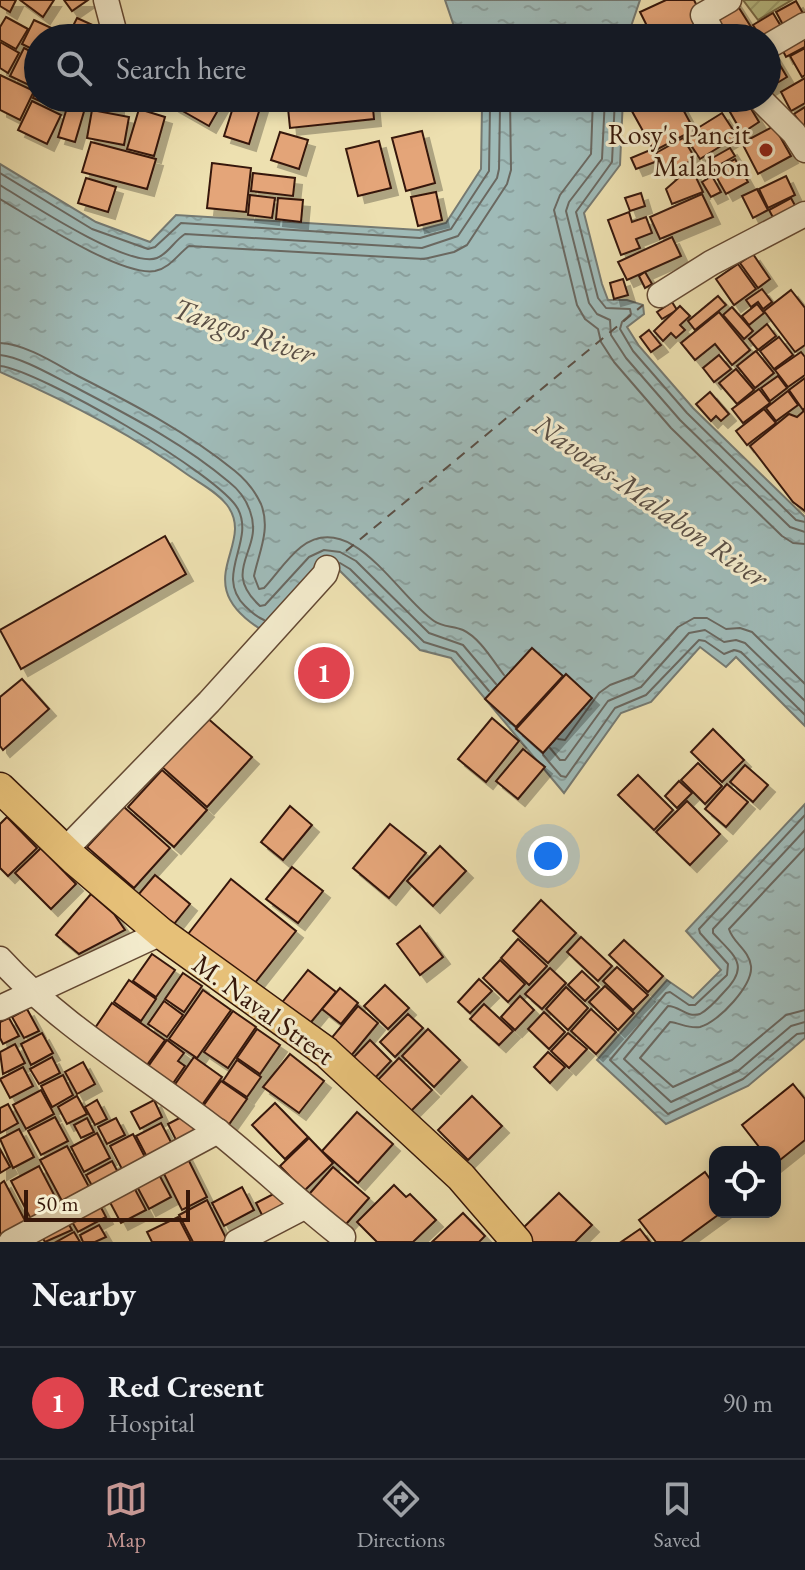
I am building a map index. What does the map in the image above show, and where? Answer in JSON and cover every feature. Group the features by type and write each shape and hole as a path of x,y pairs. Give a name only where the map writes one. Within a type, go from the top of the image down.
{"main road":[{"name":"M. Naval Street","path":"0,788 74,859 161,933 326,1052 461,1177 517,1242"}],"street":[{"path":"106,0 112,24"},
{"path":"708,24 703,15 729,0"},
{"path":"781,39 805,25"},
{"path":"773,112 794,133 805,150"},
{"path":"660,295 711,263 805,214"},
{"path":"66,849 209,702 325,574 327,568"},
{"path":"0,1008 161,933"},
{"path":"0,959 31,992 218,1131 343,1237"},
{"path":"11,1242 218,1131"},
{"path":"237,1242 304,1207"}],"green space":[{"path":"743,0 792,0 758,20"}],"water":[{"path":"445,0 640,0 632,24 453,24"},
{"path":"482,112 622,112 620,165 584,213 602,284 608,300 627,300 643,305 644,314 627,327 639,346 693,408 805,517 805,726 736,657 726,667 700,647 651,702 621,713 564,793 451,658 420,650 340,571 330,568 265,632 241,614 229,597 225,581 234,520 223,500 120,432 0,372 0,164 96,222 150,242 176,215 419,230 446,223 481,169"},
{"path":"805,804 805,1038 748,1086 666,1124 597,1060 667,980 693,998 721,970 686,931"}],"building":[{"path":"0,0 16,0 10,12 0,6"},
{"path":"20,0 54,0 43,17"},
{"path":"64,0 88,0 72,11"},
{"path":"666,0 694,0 706,24 646,24 640,12"},
{"path":"734,0 749,24 711,24 706,16"},
{"path":"796,1 805,17 787,32 776,12"},
{"path":"773,13 780,24 755,24"},
{"path":"6,17 24,27 24,36 16,49 0,40 0,27"},
{"path":"77,18 90,24 74,24"},
{"path":"805,27 805,47 786,57 781,39"},
{"path":"0,42 19,53 8,73 0,68"},
{"path":"24,48 24,83 10,76"},
{"path":"805,48 805,75 802,77 790,56"},
{"path":"781,67 787,77 781,81"},
{"path":"0,75 24,86 24,112 20,120 0,110"},
{"path":"805,78 805,103 791,111 781,92"},
{"path":"805,107 805,129 794,114"},
{"path":"27,112 55,112 61,115 47,144 18,130"},
{"path":"66,112 84,112 75,142 58,137"},
{"path":"92,112 129,117 124,145 87,138"},
{"path":"138,112 165,117 154,156 127,149"},
{"path":"184,112 217,112 209,126"},
{"path":"232,112 259,112 249,144 224,136"},
{"path":"288,112 373,112 374,119 290,128"},
{"path":"632,112 684,112 694,130 654,151"},
{"path":"730,112 753,112 759,122 742,133"},
{"path":"722,113 737,136 700,159 685,136"},
{"name":"Rosy's Pancit Malabon","path":"774,126 791,156 758,174 742,143"},
{"path":"422,131 435,183 406,191 392,138"},
{"path":"280,132 308,140 299,169 271,160"},
{"path":"683,138 695,158 669,174 656,153"},
{"path":"379,141 391,188 358,196 346,149"},
{"path":"91,142 156,159 147,189 82,172"},
{"path":"655,148 655,162 636,169 631,158"},
{"path":"730,148 735,156 712,169 707,161"},
{"path":"735,159 748,182 726,194 713,171"},
{"path":"212,163 251,168 246,212 207,208"},
{"path":"691,167 703,192 672,204 666,189"},
{"path":"253,173 295,178 293,196 251,191"},
{"path":"712,176 721,192 711,197 702,182"},
{"path":"786,176 795,195 768,208 759,189"},
{"path":"86,178 116,187 108,212 78,203"},
{"path":"757,189 768,210 753,218 742,196"},
{"path":"436,192 442,220 418,226 411,197"},
{"path":"641,193 645,206 630,211 625,198"},
{"path":"702,194 713,217 660,239 650,217"},
{"path":"250,195 275,198 272,218 248,215"},
{"path":"278,198 303,200 301,222 276,219"},
{"path":"791,198 798,211 776,223 769,210"},
{"path":"629,212 632,222 646,217 652,233 636,239 640,248 621,255 608,220"},
{"path":"672,237 681,256 627,280 618,262"},
{"path":"753,254 770,279 758,288 740,263"},
{"path":"738,264 756,289 734,305 716,279"},
{"path":"645,272 652,284 645,288 639,276"},
{"path":"623,279 628,295 614,299 610,283"},
{"path":"762,289 772,302 763,309 758,302 751,307 746,300"},
{"path":"791,290 805,308 805,345 795,352 764,311"},
{"path":"718,296 726,305 695,330 688,321"},
{"path":"672,302 677,310 662,319 657,312"},
{"path":"757,304 764,313 749,325 742,316"},
{"path":"680,306 690,316 680,325 685,330 676,338 671,333 663,341 654,331"},
{"path":"732,307 753,331 744,339 723,315"},
{"path":"719,312 750,350 732,365 715,344 695,360 681,343"},
{"path":"767,324 776,336 758,350 749,339"},
{"path":"649,330 661,345 651,352 640,337"},
{"path":"779,337 793,355 774,369 760,351"},
{"path":"756,351 774,373 755,388 737,366"},
{"path":"801,352 805,357 805,375 788,387 775,370"},
{"path":"719,355 731,369 714,382 703,368"},
{"path":"736,369 754,390 737,404 719,383"},
{"path":"778,376 787,388 770,401 761,388"},
{"path":"805,378 805,408 803,410 789,390"},
{"path":"759,389 770,403 743,423 732,409"},
{"path":"788,391 798,405 776,421 766,408"},
{"path":"710,392 729,414 721,421 716,416 711,421 696,404"},
{"path":"764,409 776,423 747,445 736,431"},
{"path":"805,410 805,511 793,502 750,446 789,414 797,417"},
{"path":"165,536 186,574 21,669 0,630"},
{"path":"532,648 563,676 516,727 485,699"},
{"path":"566,674 592,698 543,753 516,729"},
{"path":"22,679 49,709 3,750 0,746 0,697"},
{"path":"205,716 252,757 207,807 161,766"},
{"path":"492,718 519,741 486,782 458,759"},
{"path":"713,729 744,760 722,782 691,752"},
{"path":"523,749 545,767 518,799 496,781"},
{"path":"698,763 722,786 705,804 681,780"},
{"path":"745,765 768,785 753,802 730,782"},
{"path":"162,770 207,810 174,847 128,807"},
{"path":"638,775 673,810 654,830 618,795"},
{"path":"679,781 692,793 677,808 665,796"},
{"path":"727,784 748,802 726,827 705,809"},
{"path":"687,801 720,834 690,865 656,832"},
{"path":"290,806 312,825 283,860 261,842"},
{"path":"124,807 170,848 134,888 87,847"},
{"path":"7,817 37,848 8,876 0,868 0,824"},
{"path":"390,824 426,853 389,898 353,868"},
{"path":"440,846 466,871 433,906 407,881"},
{"path":"41,848 76,884 51,909 15,873"},
{"path":"292,867 323,891 298,923 266,899"},
{"path":"155,875 190,904 174,924 138,895"},
{"path":"231,879 296,931 250,989 185,938"},
{"path":"91,894 114,914 125,930 79,954 56,935"},
{"path":"541,900 576,933 548,963 513,931"},
{"path":"420,926 443,957 420,975 397,944"},
{"path":"581,937 612,966 598,981 567,952"},
{"path":"518,939 547,966 529,985 501,958"},
{"path":"624,940 663,976 648,992 609,955"},
{"path":"152,954 175,970 156,997 133,981"},
{"path":"500,960 525,984 508,1002 483,978"},
{"path":"617,967 648,995 633,1010 603,981"},
{"path":"550,968 566,983 542,1009 525,994"},
{"path":"308,970 336,992 307,1027 280,1005"},
{"path":"582,971 599,987 585,1001 568,985"},
{"path":"183,973 202,986 184,1012 165,999"},
{"path":"479,979 492,991 470,1013 458,1002"},
{"path":"129,980 156,999 141,1021 114,1002"},
{"path":"385,985 409,1008 388,1029 364,1006"},
{"path":"605,986 634,1013 618,1030 589,1002"},
{"path":"566,987 588,1008 568,1030 546,1009"},
{"path":"340,988 358,1003 341,1024 322,1009"},
{"path":"203,990 231,1010 197,1058 169,1039"},
{"path":"520,996 534,1010 515,1030 501,1017"},
{"path":"164,1001 183,1015 167,1037 148,1024"},
{"path":"112,1003 165,1040 147,1065 95,1028"},
{"path":"484,1004 513,1031 499,1045 470,1019"},
{"path":"358,1006 378,1023 350,1057 329,1041"},
{"path":"27,1009 39,1031 24,1038 12,1017"},
{"path":"591,1009 616,1032 596,1054 571,1031"},
{"path":"233,1011 256,1027 228,1068 204,1052"},
{"path":"544,1012 565,1032 549,1049 528,1029"},
{"path":"408,1014 423,1028 395,1057 380,1042"},
{"path":"9,1018 19,1036 3,1044 0,1022"},
{"path":"257,1029 280,1045 260,1074 237,1058"},
{"path":"428,1029 460,1060 434,1087 402,1056"},
{"path":"42,1033 53,1053 31,1065 21,1044"},
{"path":"568,1033 587,1049 569,1068 551,1051"},
{"path":"167,1040 184,1053 178,1061 185,1066 167,1092 142,1075"},
{"path":"370,1040 391,1061 372,1081 351,1060"},
{"path":"15,1044 25,1063 3,1074 0,1052"},
{"path":"548,1052 565,1067 550,1083 534,1067"},
{"path":"290,1054 324,1081 299,1113 263,1087"},
{"path":"52,1057 60,1073 39,1084 30,1069"},
{"path":"194,1057 222,1077 197,1112 169,1093"},
{"path":"399,1058 432,1090 407,1115 375,1083"},
{"path":"237,1060 261,1077 247,1097 223,1081"},
{"path":"83,1062 95,1084 77,1094 65,1072"},
{"path":"23,1067 33,1086 10,1098 0,1079"},
{"path":"63,1075 73,1095 52,1107 41,1086"},
{"path":"221,1081 247,1099 225,1130 199,1112"},
{"path":"793,1084 805,1099 805,1140 781,1159 781,1146 758,1146 742,1125"},
{"path":"41,1090 54,1114 26,1129 13,1105"},
{"path":"77,1096 87,1114 67,1124 58,1107"},
{"path":"472,1096 502,1126 468,1160 438,1130"},
{"path":"97,1100 107,1119 95,1125 85,1107"},
{"path":"154,1100 162,1117 140,1129 131,1112"},
{"path":"275,1103 308,1137 285,1159 252,1125"},
{"path":"8,1104 18,1123 0,1133 0,1108"},
{"path":"357,1112 393,1144 358,1183 322,1151"},
{"path":"189,1113 202,1137 180,1148 168,1124"},
{"path":"55,1117 68,1141 41,1155 28,1131"},
{"path":"87,1118 94,1132 81,1138 74,1125"},
{"path":"116,1118 125,1135 107,1144 98,1127"},
{"path":"161,1123 173,1146 148,1159 136,1136"},
{"path":"19,1129 34,1157 13,1168 0,1139"},
{"path":"97,1133 110,1158 84,1172 71,1147"},
{"path":"133,1134 147,1161 124,1173 110,1146"},
{"path":"309,1138 333,1163 304,1191 280,1166"},
{"path":"67,1146 89,1187 62,1201 40,1160"},
{"path":"0,1149 10,1167 0,1173"},
{"path":"185,1153 207,1197 182,1210 160,1166"},
{"path":"112,1161 121,1178 95,1191 86,1175"},
{"path":"39,1166 61,1208 33,1223 11,1181"},
{"path":"155,1167 171,1197 149,1209 133,1179"},
{"path":"333,1167 369,1198 340,1231 304,1200"},
{"path":"705,1172 709,1178 709,1218 714,1218 681,1242 656,1242 639,1220"},
{"path":"130,1180 146,1210 121,1223 105,1193"},
{"path":"4,1181 30,1230 0,1240 0,1184"},
{"path":"394,1185 406,1197 410,1194 436,1220 413,1242 377,1242 357,1222"},
{"path":"242,1187 254,1210 224,1226 212,1203"},
{"path":"283,1189 293,1208 266,1223 256,1203"},
{"path":"559,1193 592,1225 575,1242 531,1242 520,1231"},
{"path":"97,1200 106,1217 78,1232 68,1215"},
{"path":"207,1200 227,1240 223,1242 193,1242 179,1215"},
{"path":"463,1213 485,1236 479,1242 432,1242"},
{"path":"64,1216 72,1230 45,1242 38,1230"},
{"path":"178,1217 191,1242 152,1242 147,1232"},
{"path":"99,1225 106,1237 95,1242 83,1242 80,1235"},
{"path":"640,1229 650,1242 621,1242"},
{"path":"74,1232 80,1242 56,1242"}],"ferry route":[{"path":"346,551 643,305"}],"place":[{"name":"Rosy's Pancit Malabon","path":"766,150"},
{"name":"Red Cresent","path":"324,673"}],"water label":[{"name":"Tangos River","path":"244,331"},
{"name":"Navotas-Malabon River","path":"651,501"}]}
